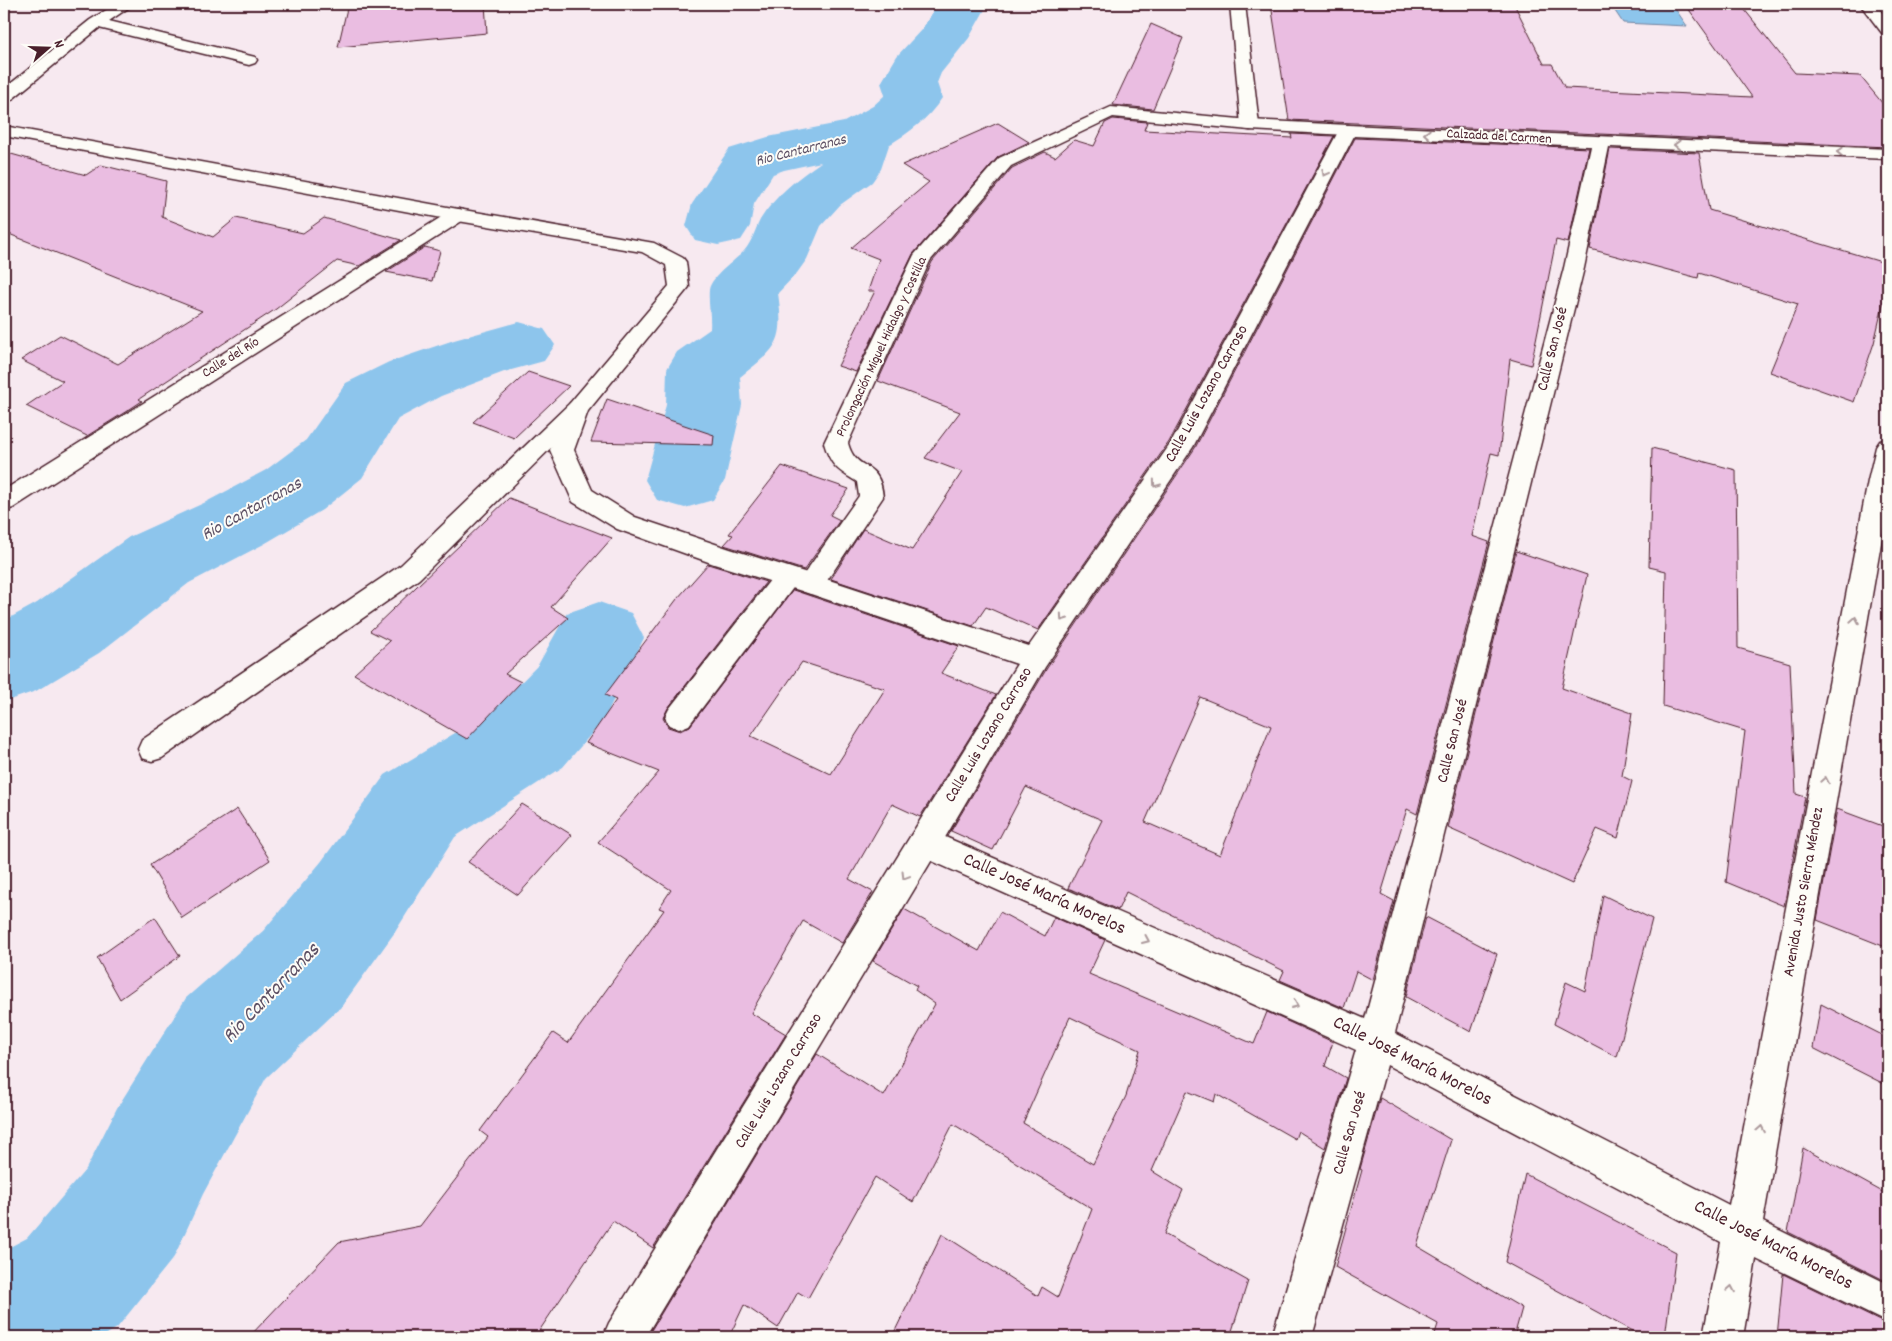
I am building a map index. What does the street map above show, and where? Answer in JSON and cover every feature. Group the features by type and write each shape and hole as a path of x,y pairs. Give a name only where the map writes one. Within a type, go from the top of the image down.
{"street":[{"path":"4,96 96,23 126,4"},
{"path":"1237,4 1250,125"},
{"path":"1867,4 1888,7"},
{"path":"1867,4 1888,30"},
{"path":"96,23 249,60"},
{"name":"Calzada del Carmen","path":"1111,112 1250,125 1888,154"},
{"name":"Prolongación Miguel Hidalgo y Costilla","path":"799,581 871,496 871,485 865,474 847,466 840,455 836,443 921,259 1005,162 1111,112"},
{"name":"Calle Luis Lozano Carroso","path":"622,1337 926,843 1035,659 1181,447 1348,130"},
{"path":"6,133 458,215 647,247 676,262 679,287 578,408 410,572 152,748"},
{"name":"Calle San José","path":"1292,1337 1376,1041 1574,268 1601,142"},
{"name":"Calle del Río","path":"4,502 458,215"},
{"path":"578,408 562,450 582,496 626,523 723,558 799,581 1035,659"},
{"name":"Avenida Justo Sierra Méndez","path":"1723,1337 1880,481 1888,447"},
{"path":"679,717 799,581"},
{"name":"Calle José María Morelos","path":"926,843 1376,1041 1742,1232 1888,1304"}],"water":[{"path":"1611,5 1674,7 1687,26 1623,23"}],"building":[{"path":"348,4 485,4 487,33 338,47"},
{"path":"1271,4 1514,4 1544,64 1552,64 1565,88 1752,97 1685,4 1740,4 1795,73 1860,76 1888,110 1888,147 1289,120"},
{"path":"1151,24 1183,38 1153,109 1113,105"},
{"path":"1113,119 1147,122 1144,130 1292,138 1291,134 1334,136 1169,442 1038,630 986,607 973,626 831,579 863,529 912,550 962,472 925,458 960,412 878,381 932,262 1012,168 1045,152 1055,157 1074,140 1094,146 1105,123"},
{"path":"998,123 1029,142 998,157 913,254 856,372 838,366 875,291 868,291 879,259 851,248 929,182 902,165"},
{"path":"1355,138 1589,148 1568,243 1556,240 1531,365 1510,359 1499,455 1491,453 1472,536 1489,542 1417,814 1407,809 1381,894 1394,901 1373,980 1356,971 1344,1008 1280,980 1284,971 1126,892 1118,910 1068,888 1102,820 1026,787 993,850 951,831 1047,668 1195,448","holes":["1200,697 1271,726 1220,855 1145,822"]},
{"path":"1610,149 1699,153 1709,210 1888,264 1888,283 1874,343 1854,402 1770,372 1798,304 1699,273 1698,278 1590,249"},
{"path":"4,152 86,175 101,165 166,181 162,217 213,237 236,218 303,233 324,218 401,240 359,266 337,261 276,309 139,399 142,401 87,436 26,406 63,381 21,360 60,335 118,364 202,311 4,232"},
{"path":"425,247 440,251 432,281 386,272"},
{"path":"528,372 569,386 514,438 473,422"},
{"path":"607,399 714,435 713,445 591,442"},
{"path":"1652,448 1736,470 1738,648 1790,663 1796,794 1805,797 1784,906 1726,882 1745,731 1663,706 1666,571 1649,567"},
{"path":"782,466 849,489 830,515 840,520 804,570 724,545 733,535 729,534"},
{"path":"509,498 612,538 551,607 568,618 505,674 521,682 467,739 354,674 390,641 370,631"},
{"path":"1516,551 1587,575 1562,688 1632,713 1622,776 1632,781 1618,838 1597,829 1572,884 1448,828"},
{"path":"708,564 766,582 668,708 663,718 668,727 680,731 690,726 793,590 959,646 941,673 996,695 920,817 892,804 849,879 873,892 842,943 803,921 751,1013 786,1034 653,1248 613,1221 535,1337 249,1337 339,1242 420,1226 488,1137 480,1131 553,1033 568,1043 664,910 659,908 671,890 598,842 659,772 586,743 616,700 605,695 677,599","holes":["802,662 885,689 831,774 751,736"]},
{"path":"522,804 572,835 518,895 468,862"},
{"path":"237,809 270,860 182,918 150,865"},
{"path":"1837,809 1888,828 1888,948 1817,920"},
{"path":"1603,895 1652,919 1617,1057 1554,1024 1566,982 1585,991"},
{"path":"904,909 979,951 1000,912 1045,936 1054,917 1105,940 1089,974 1254,1044 1267,1012 1333,1042 1325,1066 1346,1078 1325,1148 1298,1131 1295,1139 1216,1094 1214,1102 1187,1091 1152,1171 1183,1190 1164,1234 1248,1281 1230,1337 892,1337 942,1234 1038,1296 1042,1287 1058,1297 1092,1209 953,1124 913,1202 875,1177 808,1298 798,1292 778,1328 744,1305 729,1337 647,1337 817,1054 884,1096 935,1004 915,990 917,986 873,961","holes":["1070,1017 1140,1050 1126,1096 1093,1164 1023,1123"]},
{"path":"155,917 180,956 120,999 97,958"},
{"path":"1426,917 1497,954 1471,1032 1406,997"},
{"path":"1821,1004 1888,1038 1888,1086 1813,1048"},
{"path":"1380,1098 1451,1140 1417,1246 1522,1308 1514,1337 1434,1337 1438,1324 1335,1267"},
{"path":"1803,1148 1888,1195 1888,1282 1788,1232"},
{"path":"1525,1174 1676,1252 1665,1337 1643,1337 1505,1262"},
{"path":"1783,1274 1888,1325 1888,1337 1777,1337"}],"waterway":[{"name":"Rio Cantarranas","path":"862,136 893,118 914,98 909,83 916,68 943,38 963,4"},
{"name":"Rio Cantarranas","path":"685,480 704,405 703,369 744,338 746,315 743,289 774,259 792,220 818,192 851,169 862,136"},
{"name":"Rio Cantarranas","path":"718,226 723,204 750,162 768,155 862,136"},
{"name":"Rio Cantarranas","path":"4,665 68,628 159,560 235,523 294,490 334,459 372,401 415,379 479,356 519,345"},
{"name":"Rio Cantarranas","path":"4,1320 72,1283 130,1213 160,1151 226,1038 302,969 358,897 420,806 529,738 571,692 599,638"}]}
